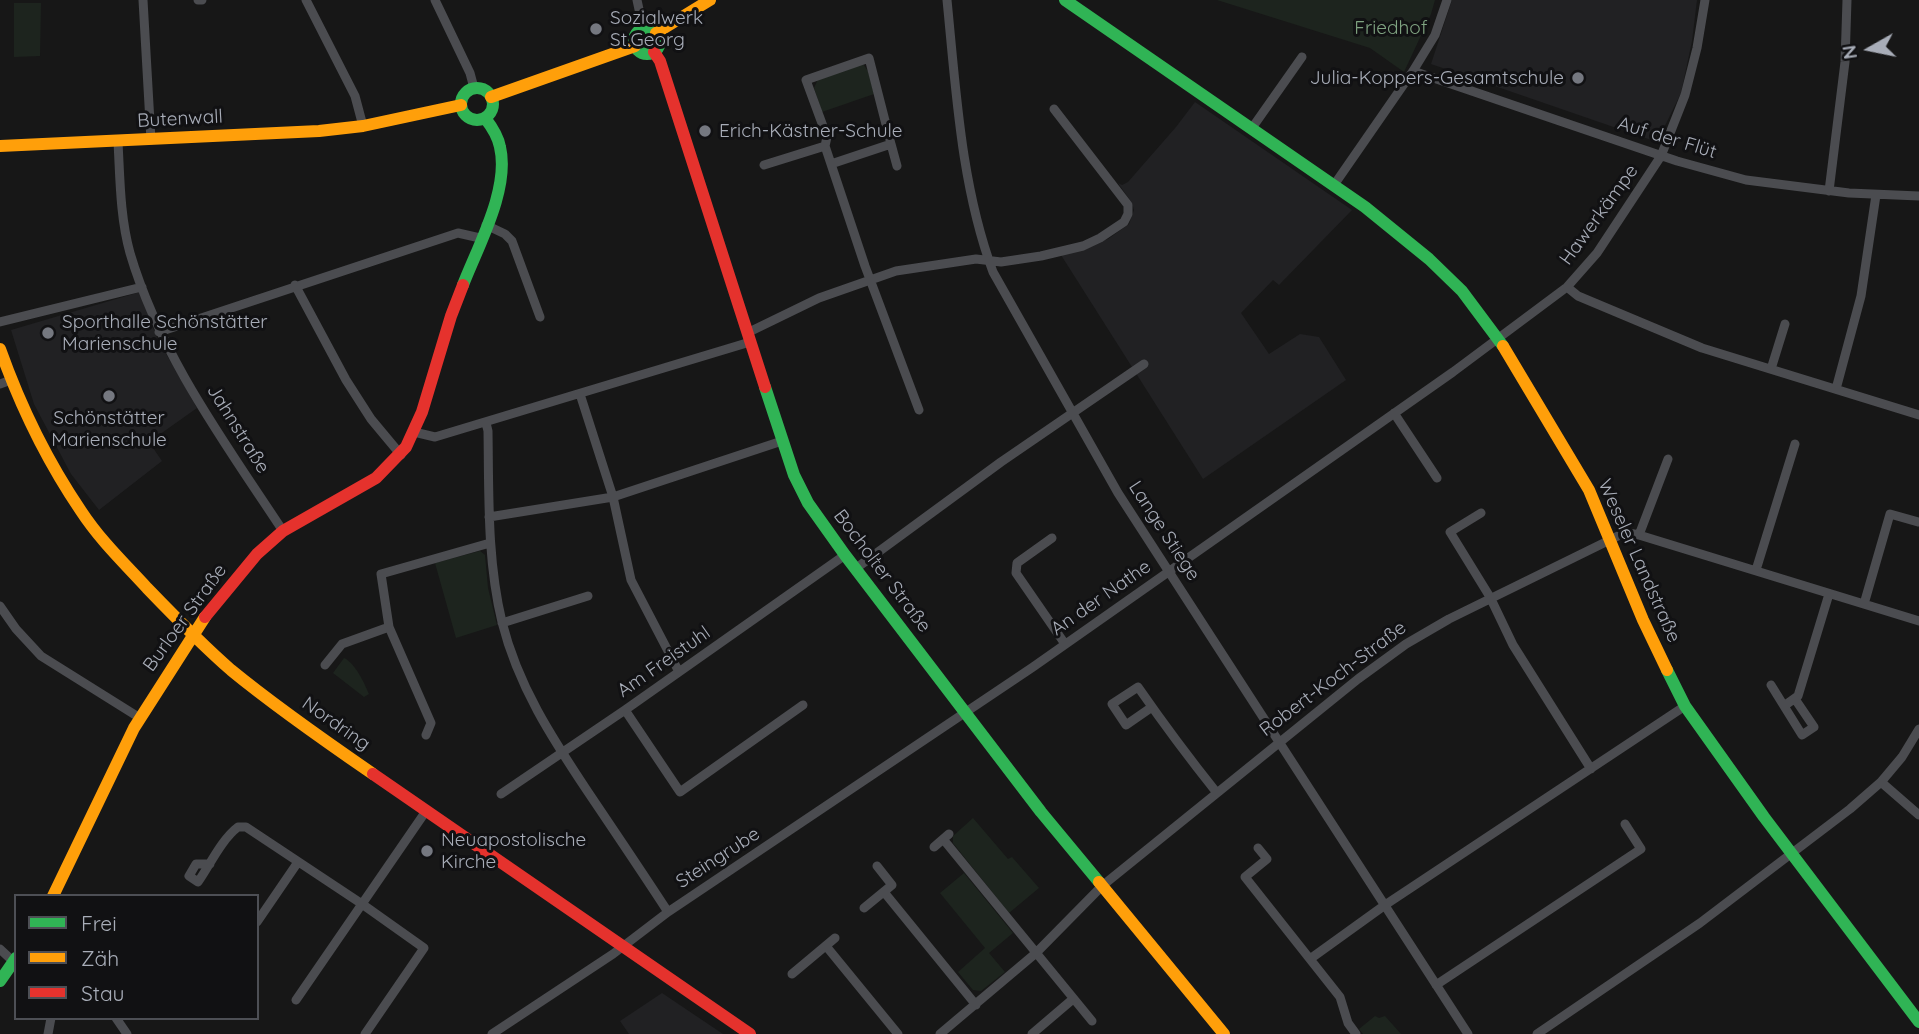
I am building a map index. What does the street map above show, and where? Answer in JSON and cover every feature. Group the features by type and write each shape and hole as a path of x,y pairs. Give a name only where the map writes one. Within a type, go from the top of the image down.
{"main road":[{"path":"635,46 635,36 710,0"},
{"name":"Weseler Landstraße","path":"1065,0 1365,207 1429,259 1462,291 1499,338 1589,491 1643,620 1685,706 1919,1022"},
{"path":"635,46 645,54 654,52 659,43 650,31"},
{"path":"491,97 635,46"},
{"name":"Bocholter Straße","path":"654,52 660,61 782,441 808,503 855,569 1041,812 1224,1034"},
{"path":"474,88 483,89 491,97 492,109 485,118 475,120 462,111 461,104 466,92 474,88"},
{"name":"Butenwall","path":"0,146 319,131 363,126 461,104"},
{"name":"Burloer Straße","path":"54,894 113,768 140,718 212,607 257,554 283,531 376,478 401,455 414,432 451,316 500,189 500,150 496,134 485,118"},
{"name":"Nordring","path":"0,349 6,382 80,512 106,545 193,635 287,713 750,1034"},
{"path":"0,981 14,962"}],"street":[{"path":"142,0 151,140"},
{"path":"319,0 308,2 355,96 363,126"},
{"path":"435,0 470,73 474,88"},
{"path":"636,0 650,31"},
{"name":"Lange Stiege","path":"947,0 963,141 973,200 993,272 1118,493 1468,1034"},
{"path":"1334,185 1435,36 1447,0"},
{"name":"Hawerkämpe","path":"1499,338 1567,287 1597,253 1661,156 1685,95 1697,48 1704,0"},
{"path":"1829,191 1845,62 1847,0"},
{"path":"1252,128 1302,57"},
{"path":"897,166 869,58 806,80 827,137 824,146 919,410"},
{"name":"Auf der Flüt","path":"1413,71 1661,156 1746,180 1829,191 1919,196"},
{"path":"414,432 435,437 486,423 749,338 819,298 871,278 918,266 989,260 1001,262 1041,256 1083,246 1100,238 1124,222 1128,205 1054,109"},
{"name":"Jahnstraße","path":"118,142 122,212 129,251 159,332 195,395 283,531"},
{"path":"831,164 891,144"},
{"path":"764,165 824,146"},
{"path":"1836,389 1861,296 1876,194"},
{"path":"486,225 505,234 512,241 540,317"},
{"path":"159,332 458,233 480,238"},
{"path":"295,285 346,380 371,419 401,455"},
{"path":"0,322 142,287"},
{"path":"1567,287 1578,296 1692,344 1919,415"},
{"path":"1771,369 1785,324"},
{"name":"An der Nathe","path":"965,713 1499,338"},
{"path":"855,569 1001,462 1144,364"},
{"path":"580,394 613,497 632,580 679,672"},
{"path":"1394,413 1437,478"},
{"path":"486,423 494,581 502,623 524,687 561,752 668,912"},
{"path":"489,517 613,497 782,441"},
{"path":"1756,570 1795,444"},
{"path":"1668,459 1639,536 1919,621"},
{"path":"1481,513 1450,532 1489,597 1513,645 1591,769"},
{"path":"1864,604 1890,514 1918,522"},
{"name":"Robert-Koch-Straße","path":"940,1034 1037,953 1102,886 1278,741 1406,644 1489,597 1611,539 1629,533 1639,536"},
{"path":"1052,538 1017,563 1016,573 1065,644"},
{"path":"426,735 431,723 389,627 381,573 490,543"},
{"name":"Am Freistuhl","path":"500,794 625,710 845,555"},
{"path":"1784,706 1798,696 1829,594"},
{"path":"502,623 588,596"},
{"path":"0,606 16,629 41,656 140,718"},
{"path":"325,665 342,644 389,627"},
{"path":"1771,685 1802,735 1814,727 1795,699"},
{"path":"1152,707 1126,725 1112,704 1138,687 1152,707 1172,737 1217,793"},
{"path":"625,710 680,792 803,705"},
{"path":"1310,959 1385,905 1685,706"},
{"name":"Steingrube","path":"492,1034 623,946 668,912 965,713"},
{"path":"1537,1034 1700,923 1793,854 1881,782 1902,757 1919,729"},
{"path":"1881,782 1919,814"},
{"path":"296,1000 426,811"},
{"path":"1436,985 1641,849 1625,824"},
{"path":"210,864 232,831 238,827 246,827 424,948 365,1034"},
{"path":"934,847 946,837 1092,1021"},
{"path":"1258,848 1267,859 1245,877 1340,998 1348,1023 1356,1034"},
{"path":"259,919 298,862"},
{"path":"864,908 892,885 877,866"},
{"path":"884,892 976,1004"},
{"path":"792,974 835,938"},
{"path":"825,946 898,1034"},
{"path":"0,949 14,960"},
{"path":"1032,1034 1073,999"}],"shaded area":[{"name":"Julia-Koppers-Gesamtschule","path":"1452,0 1697,0 1681,93 1657,142 1431,64"},
{"path":"1195,102 1352,210 1279,285 1273,280 1241,313 1269,354 1300,334 1319,337 1346,380 1203,479 1061,255 1108,239 1129,224 1134,210 1118,183 1122,185 1128,182"},
{"path":"140,292 157,338 197,408 149,442 162,461 99,510 71,474 34,404 11,330"},
{"path":"662,993 723,1034 629,1034 620,1021"}],"green space":[{"name":"Friedhof","path":"1217,0 1435,0 1404,72 1370,48"},
{"path":"14,3 41,3 40,56 14,57"},
{"path":"863,64 868,71 874,94 822,112 814,88 819,77"},
{"path":"480,551 485,555 488,588 497,625 456,638 435,563"},
{"path":"344,658 352,664 362,679 369,694 364,697 333,673"},
{"path":"973,818 1008,859 1012,857 1039,888 1009,913 953,843 953,836"},
{"path":"964,873 1013,933 989,953 1005,972 981,991 973,990 958,972 985,948 940,893"},
{"path":"1375,1016 1385,1016 1401,1034 1363,1034 1359,1029"}],"traffic: fast":[{"path":"1065,0 1365,207 1429,259 1462,291 1503,346"},
{"path":"647,28 656,32 660,41 656,50 647,54 638,50 634,41 638,32 647,28"},
{"path":"477,88 488,93 493,104 488,115 477,120 466,115 461,104 466,93 477,88"},
{"path":"463,285 491,217 501,181 499,143 485,118"},
{"path":"765,387 794,475 808,503 1041,812 1099,882"},
{"path":"1667,670 1685,706 1764,817 1919,1022"},
{"path":"0,981 14,961"}],"traffic: slow":[{"path":"656,33 710,0"},
{"path":"491,97 635,46"},
{"path":"0,146 319,131 363,126 461,105"},
{"path":"1503,346 1589,490 1643,620 1667,670"},
{"path":"0,349 25,412 46,453 88,522 104,542 231,670 373,774"},
{"path":"54,894 134,728 205,617"},
{"path":"1099,882 1224,1034"}],"traffic: jam":[{"path":"654,52 660,61 765,387"},
{"path":"205,617 257,554 283,531 376,478 406,447 422,412 463,285"},
{"path":"373,774 750,1034"}],"place":[{"name":"Sozialwerk St.Georg","path":"596,29"},
{"name":"Julia-Koppers-Gesamtschule","path":"1578,78"},
{"name":"Erich-Kästner-Schule","path":"705,131"},
{"name":"Sporthalle Schönstätter Marienschule","path":"48,333"},
{"name":"Schönstätter Marienschule","path":"109,396"},
{"name":"Neuapostolische Kirche","path":"427,851"}]}
